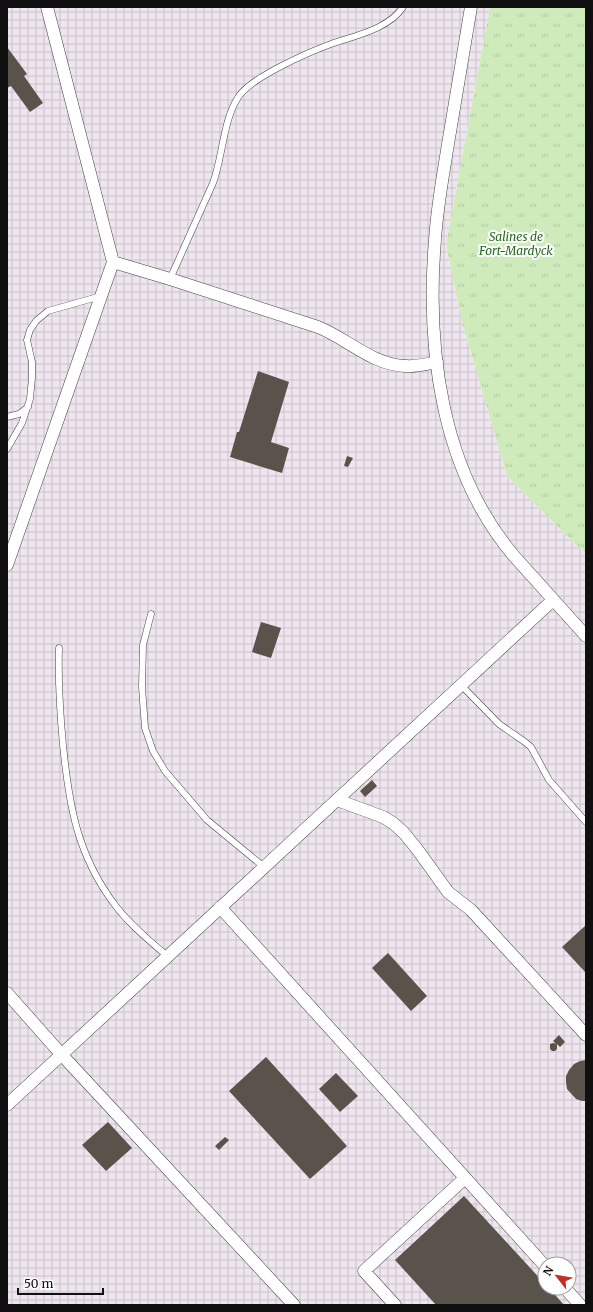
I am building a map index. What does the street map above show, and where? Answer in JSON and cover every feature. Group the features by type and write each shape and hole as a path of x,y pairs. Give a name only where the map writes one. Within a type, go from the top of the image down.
{"street":[{"path":"7,565 113,262 47,7"},
{"path":"471,7 438,206 435,234 433,309 443,399 449,428 460,460 474,496 487,520 505,546 586,636"},
{"path":"113,262 318,327 336,335 363,352 388,362 401,366 438,362"},
{"path":"7,1105 553,600"},
{"path":"337,800 383,817 393,823 404,833 448,892 475,914 586,1035"},
{"path":"220,907 537,1257"},
{"path":"7,993 61,1054 294,1305"},
{"path":"395,1305 364,1271 465,1178"},
{"path":"572,1296 580,1305"}],"lane":[{"path":"170,279 216,175 228,122 240,95 249,85 293,61 330,44 378,27 394,17 403,7"},
{"path":"7,449 17,432 28,407 32,378 32,362 27,340 33,326 41,317 53,309 101,296"},
{"path":"7,417 19,414 28,407"},
{"path":"151,614 143,645 142,687 145,728 150,746 165,771 207,820 264,867"},
{"path":"59,648 59,697 66,776 69,798 78,834 92,869 115,906 167,956"},
{"path":"461,685 499,724 531,747 550,780 586,822"}],"shaded area":[{"path":"7,7 490,7 446,244 462,322 507,476 574,543 586,553 586,1305 7,1305"}],"green space":[{"name":"Salines de Fort-Mardyck","path":"490,7 586,7 586,553 574,543 507,476 462,322 446,244"}],"building":[{"path":"7,47 27,74 24,76 43,103 30,112 11,86 7,88"},
{"path":"258,371 289,382 271,442 289,448 282,473 230,457"},
{"path":"347,456 353,458 348,467 344,466"},
{"path":"261,622 281,628 271,658 252,652"},
{"path":"372,780 377,786 365,797 360,791"},
{"path":"586,925 586,973 562,947"},
{"path":"388,953 427,996 411,1011 372,968"},
{"path":"559,1035 565,1042 560,1047 557,1044 557,1049 552,1051 550,1049 550,1044 556,1044 553,1041"},
{"path":"266,1057 347,1146 310,1179 229,1091"},
{"path":"586,1060 586,1101 582,1101 576,1099 567,1089 566,1076 574,1064"},
{"path":"336,1073 358,1096 340,1112 319,1089"},
{"path":"108,1122 132,1148 106,1171 82,1145"},
{"path":"225,1137 229,1140 219,1150 215,1146"},
{"path":"464,1196 537,1275 537,1296 556,1296 564,1305 436,1305 395,1260"}]}
